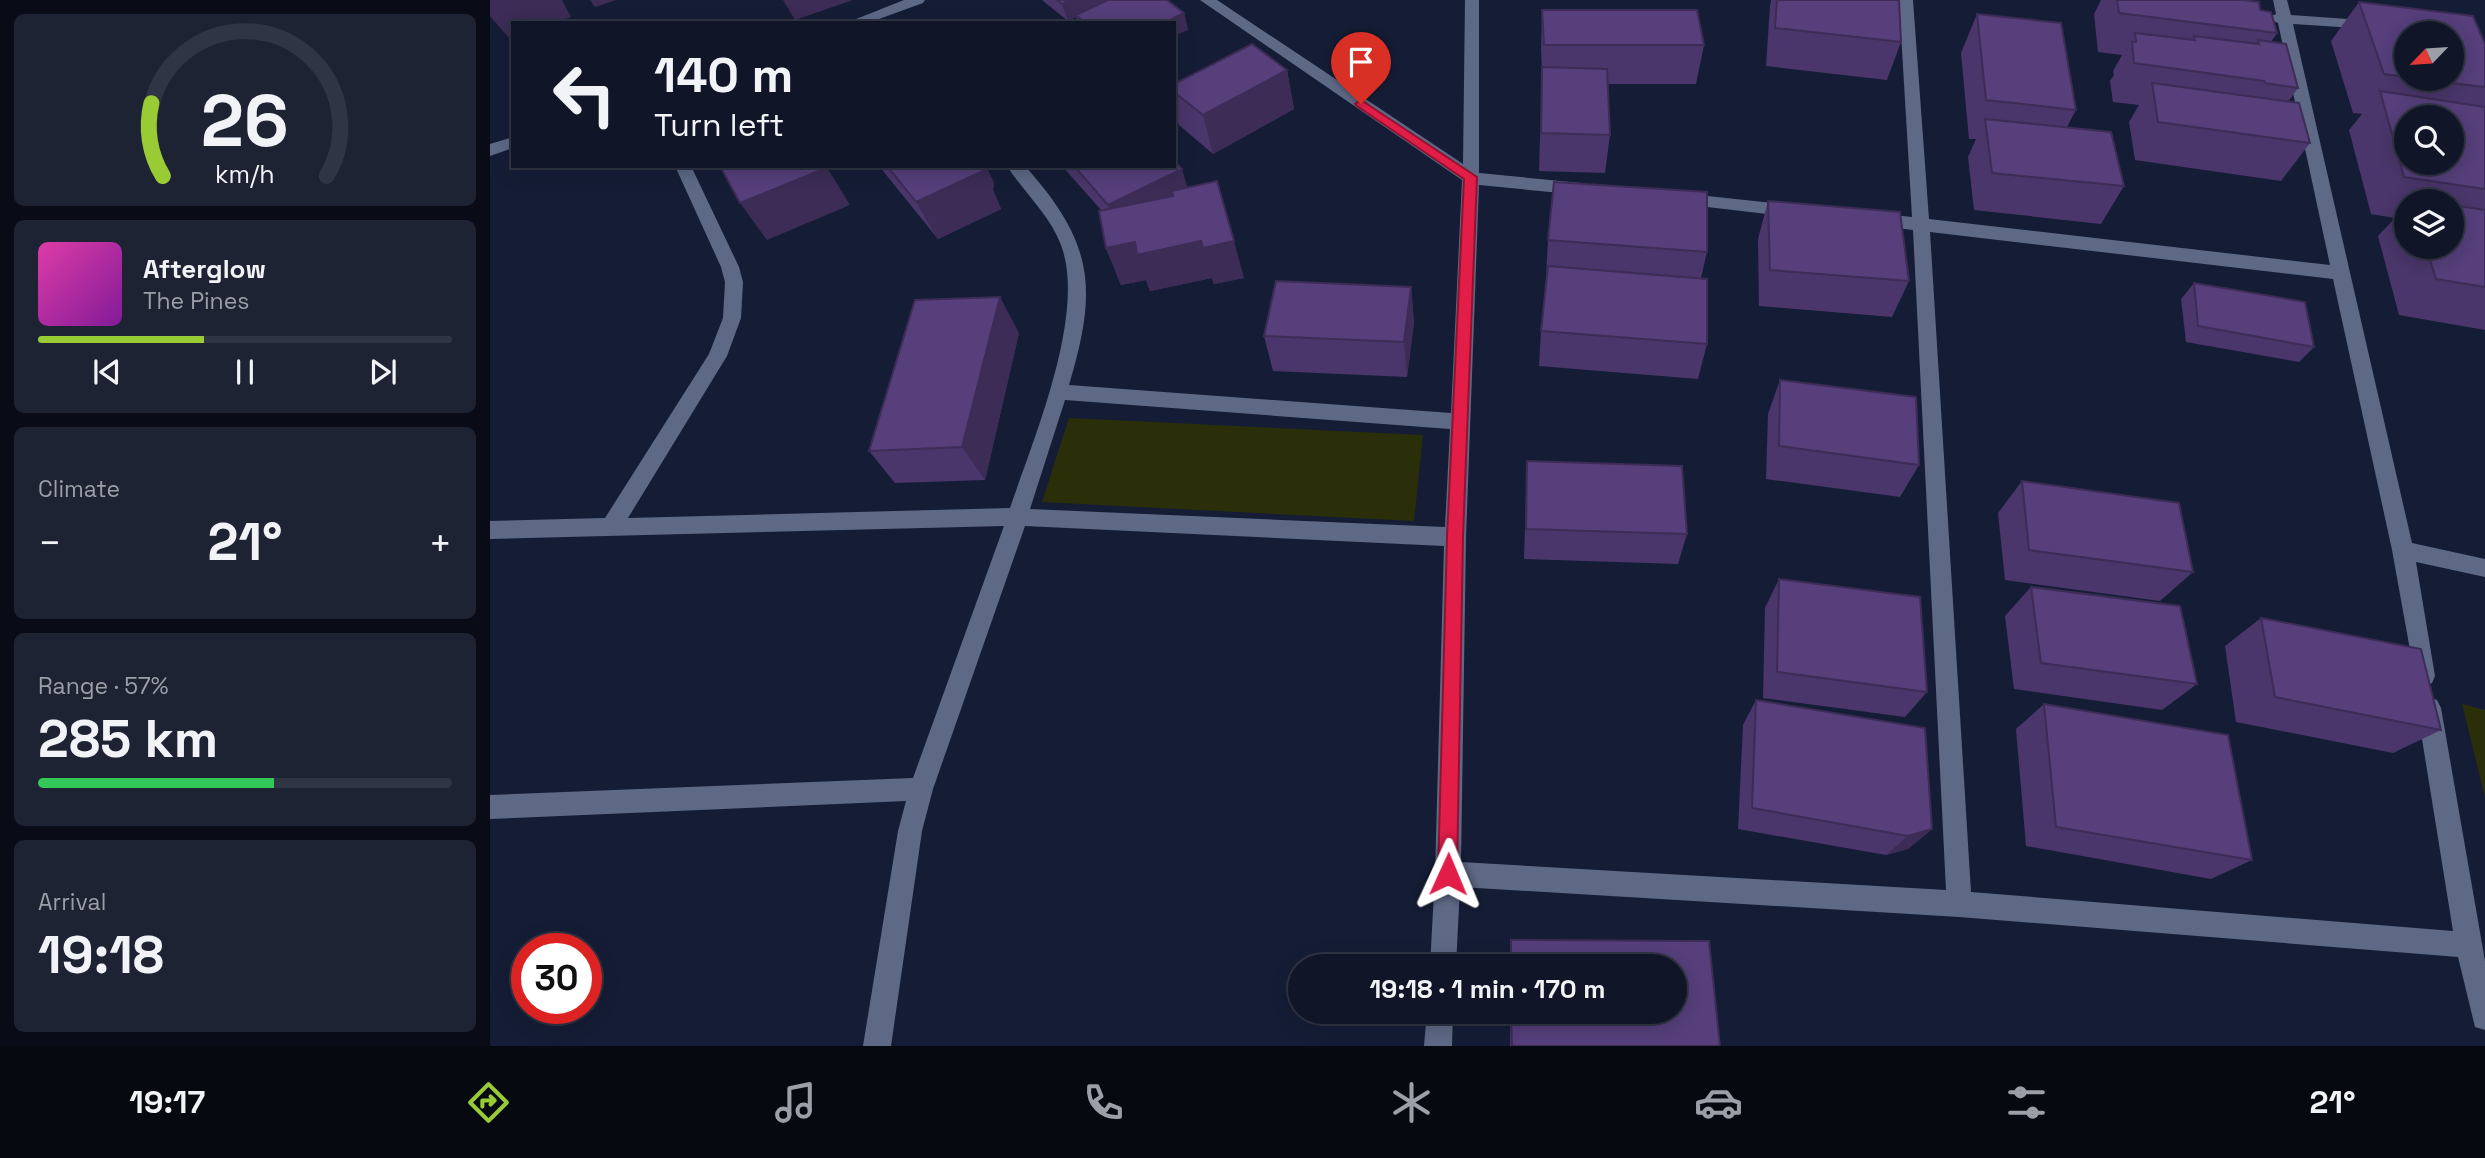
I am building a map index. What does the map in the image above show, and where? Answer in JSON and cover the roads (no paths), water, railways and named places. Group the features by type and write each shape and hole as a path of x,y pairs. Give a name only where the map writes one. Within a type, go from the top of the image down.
{"street":[{"path":"878,19 918,0"},
{"path":"1207,0 1471,177 1605,192"},
{"path":"1444,954 1448,874 1455,537 1471,177 1472,0"},
{"path":"1906,0 1959,904"},
{"path":"2280,0 2403,550 2468,946 2485,1017"},
{"path":"2261,15 2285,20 2392,25"},
{"path":"490,150 511,143"},
{"path":"611,527 718,356 732,318 734,282 730,267 684,168"},
{"path":"877,1046 910,831 921,789 1018,517 1057,392 1077,313 1079,280 1070,246 1057,218 1041,194 1016,168"},
{"path":"1658,197 1806,213"},
{"path":"1857,218 1921,223 2342,272"},
{"path":"1057,392 1462,422"},
{"path":"490,530 1018,517 1455,537"},
{"path":"2403,550 2485,568"},
{"path":"490,807 921,789"},
{"path":"1448,874 1959,904 2468,946"},
{"path":"1438,1046 1439,1024"}]}
